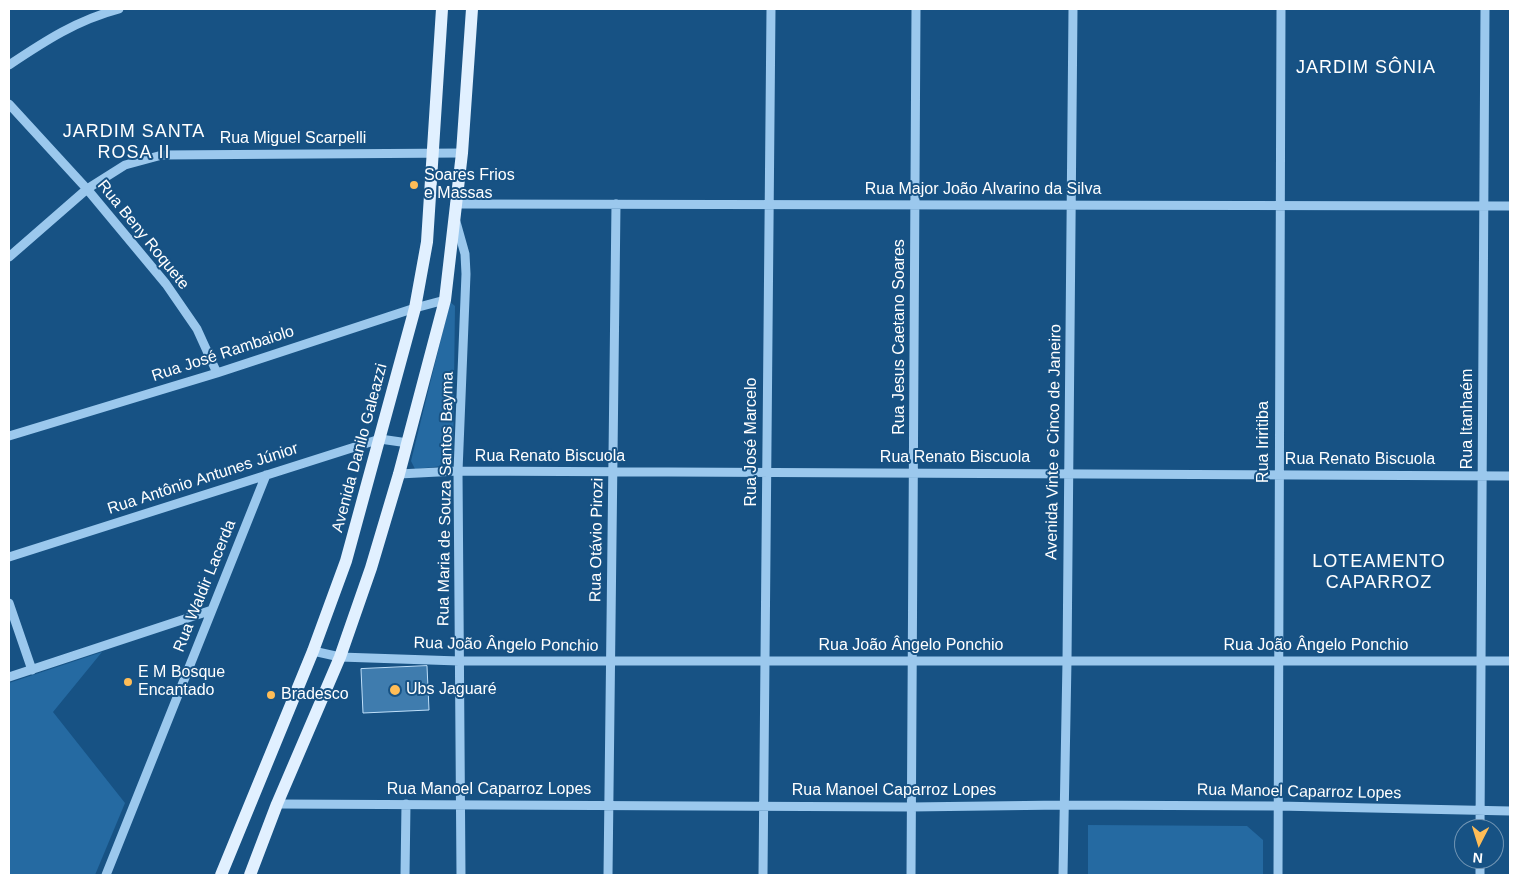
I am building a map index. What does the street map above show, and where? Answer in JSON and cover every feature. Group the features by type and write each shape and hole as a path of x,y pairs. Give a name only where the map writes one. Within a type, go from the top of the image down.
{"main road":[{"name":"Avenida Danilo Galeazzi","path":"221,875 313,651 346,560 415,308 427,242 442,9"},
{"path":"250,875 277,804 340,657 371,568 400,474 445,300 462,153 472,9"}],"street":[{"path":"9,65 56,34 95,15 119,9"},
{"name":"Rua José Marcelo","path":"763,875 771,9"},
{"name":"Rua Jesus Caetano Soares","path":"911,875 916,9"},
{"name":"Avenida Vinte e Cinco de Janeiro","path":"1062,875 1067,661 1073,9"},
{"name":"Rua Iriritiba","path":"1278,875 1281,9"},
{"name":"Rua Itanhaém","path":"1480,819 1485,9"},
{"name":"Rua Beny Roquete","path":"9,104 86,189 166,284 197,329 217,373"},
{"name":"Rua Miguel Scarpelli","path":"9,257 86,189 125,165 162,155 462,153"},
{"name":"Rua Major João Alvarino da Silva","path":"455,209 616,204 1510,206"},
{"name":"Rua Otávio Pirozi","path":"608,875 616,204"},
{"name":"Rua Maria de Souza Santos Bayma","path":"455,209 465,254 466,274 458,471 461,875"},
{"name":"Rua José Rambaiolo","path":"9,436 217,373 415,308 445,300"},
{"name":"Rua Antônio Antunes Júnior","path":"9,557 380,439 408,442"},
{"name":"Rua Renato Biscuola","path":"400,474 458,471 1510,476"},
{"name":"Rua Waldir Lacerda","path":"106,875 266,475"},
{"path":"9,603 32,670"},
{"path":"9,677 212,610"},
{"name":"Rua João Ângelo Ponchio","path":"313,651 340,657 459,661 1510,661"},
{"name":"Rua Manoel Caparroz Lopes","path":"277,804 764,807 1278,806 1510,811"},
{"path":"405,875 406,804"}],"shaded area":[{"path":"450,302 455,306 453,461 443,466 415,469 411,461"},
{"path":"102,652 53,712 125,803 95,875 9,875 9,683"},
{"path":"1088,825 1247,826 1263,840 1263,875 1088,875"}],"building":[{"name":"Ubs Jaguaré","path":"427,666 429,710 363,713 361,669"}],"place":[{"name":"Soares Frios e Massas","path":"414,185"},
{"name":"E M Bosque Encantado","path":"128,682"},
{"name":"Ubs Jaguaré","path":"395,690"},
{"name":"Bradesco","path":"271,695"}],"district":[{"name":"JARDIM SÔNIA","path":"1366,68"},
{"name":"JARDIM SANTA ROSA II","path":"134,142"},
{"name":"LOTEAMENTO CAPARROZ","path":"1379,572"}]}
